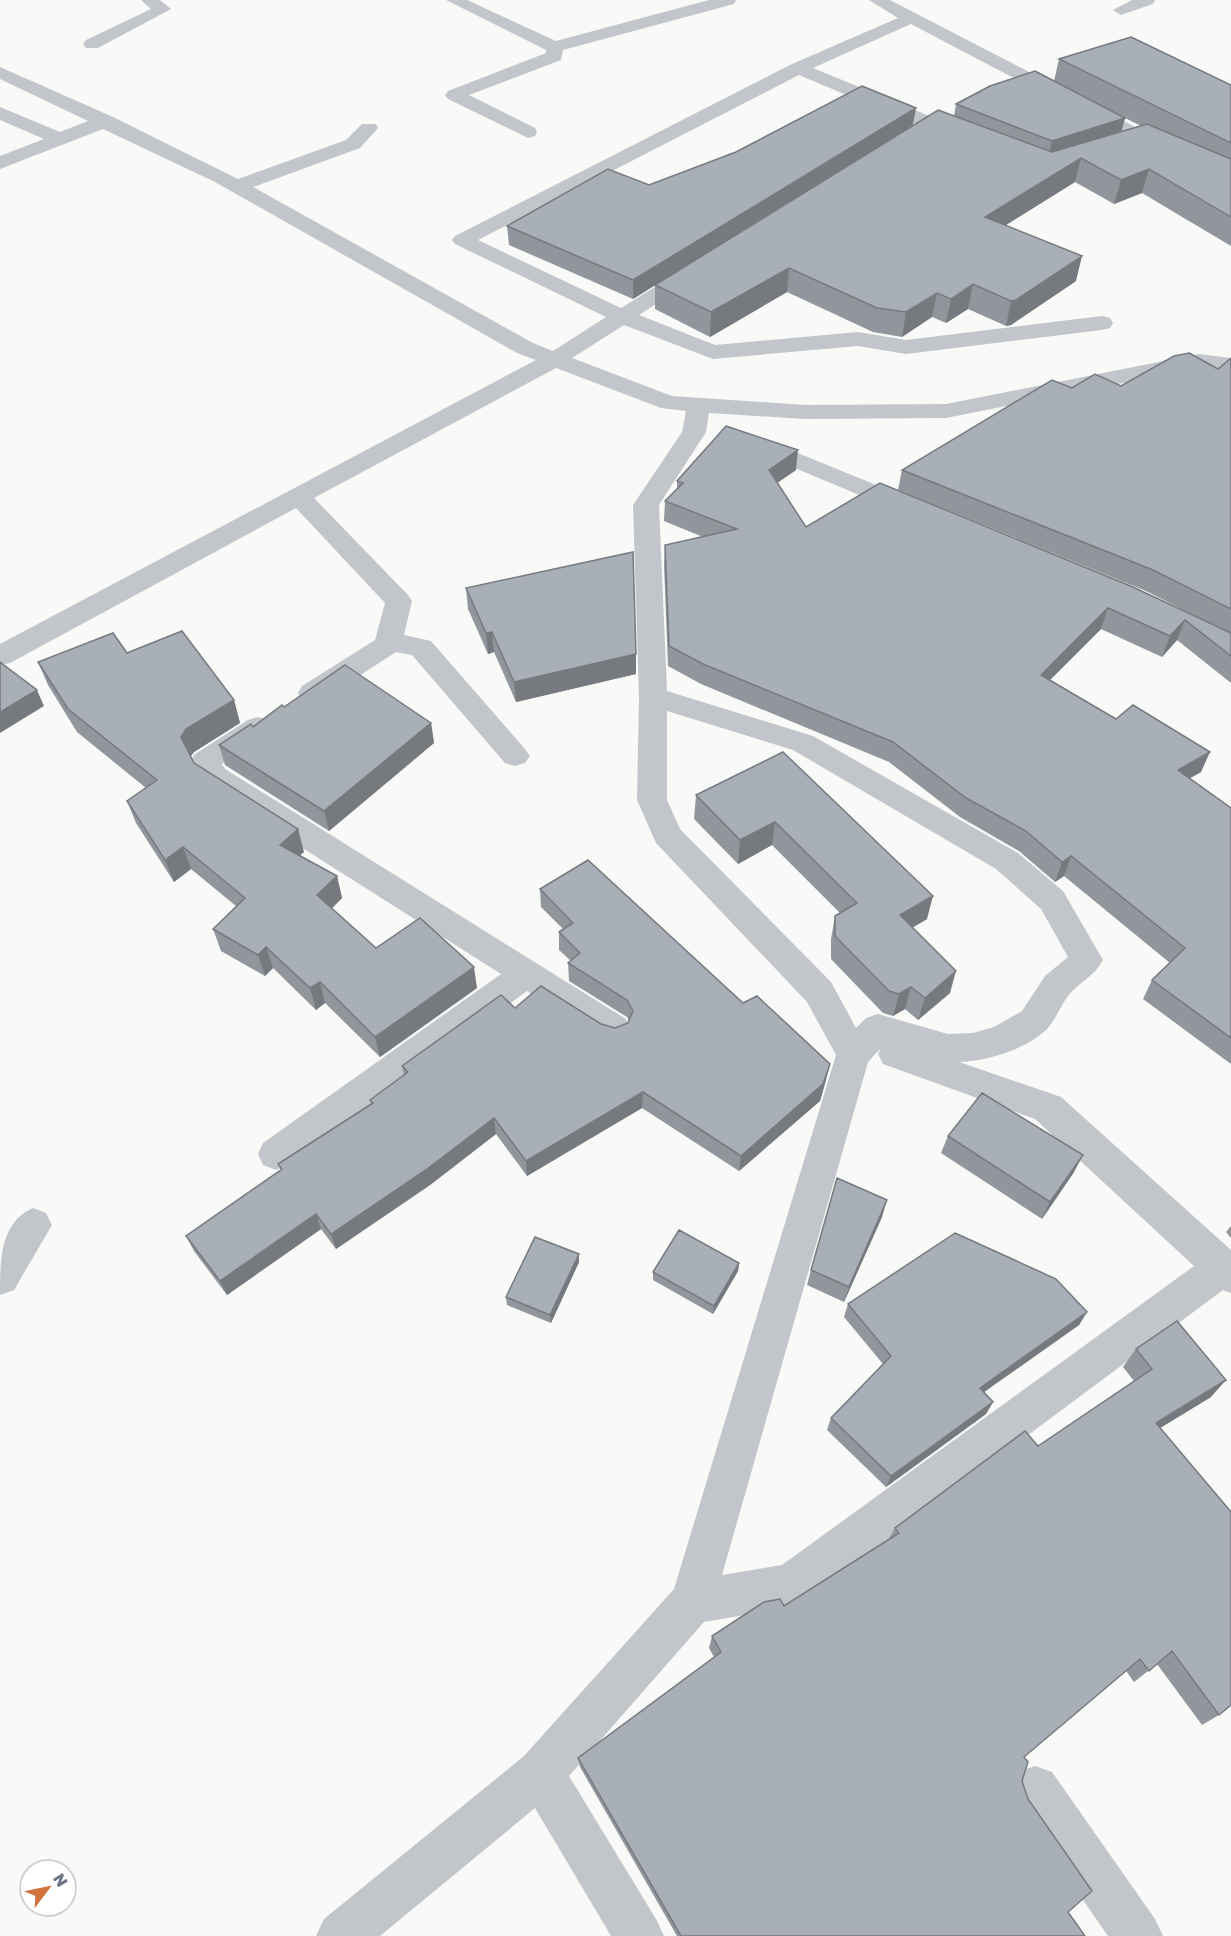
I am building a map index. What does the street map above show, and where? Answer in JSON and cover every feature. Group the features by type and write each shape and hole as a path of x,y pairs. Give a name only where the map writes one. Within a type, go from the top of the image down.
{"street":[{"path":"92,44 163,9 149,0"},
{"path":"454,0 554,47 728,0"},
{"path":"877,0 1142,138 1231,180"},
{"path":"1121,10 1147,0"},
{"path":"911,18 798,68 462,240 621,316 713,352 858,339 906,347 1102,323"},
{"path":"528,132 454,95 555,56 554,47"},
{"path":"798,68 933,124"},
{"path":"0,72 238,186 525,348 669,403 720,431 928,515"},
{"path":"1003,87 1023,76"},
{"path":"0,106 42,92"},
{"path":"0,113 60,139"},
{"path":"0,163 106,121"},
{"path":"912,136 933,124 953,122"},
{"path":"238,186 353,144 369,128"},
{"path":"1119,145 1142,138"},
{"path":"0,656 555,359 711,260"},
{"path":"853,1055 819,992 667,835 652,800 653,697 646,505 720,431 805,412 946,411 1198,362 1231,365"},
{"path":"720,431 805,412"},
{"path":"299,497 399,601 389,642 388,645 205,760 214,777 614,1029"},
{"path":"389,642 421,647 515,756"},
{"path":"341,1936 541,1773 692,1602 853,1055 878,1028 948,1048 973,1047 1004,1038 1034,1021 1057,985 1087,960 1052,900 1006,861 803,743 653,697"},
{"path":"276,1154 526,974"},
{"path":"692,1602 791,1585 1227,1271 1048,1108 894,1054 853,1055"},
{"path":"0,1277 33,1225"},
{"path":"541,1773 639,1936"},
{"path":"1035,1789 1138,1936"}],"building":[{"path":"1131,37 1231,85 1231,143 1059,59"},
{"path":"1035,71 1125,118 1052,141 956,104 990,86"},
{"path":"862,86 916,108 633,280 507,226 608,169 649,185 736,152"},
{"path":"938,110 1052,152 1147,124 1231,159 1231,217 1149,169 1121,180 1081,158 985,217 1082,256 1016,300 1011,301 973,284 951,299 937,293 906,312 877,308 789,268 711,312 655,285"},
{"path":"1189,353 1218,369 1231,358 1231,609 1153,570 902,470 1052,380 1072,388 1095,374 1121,386 1174,356"},
{"path":"726,426 798,450 769,470 806,527 880,483 1133,587 1231,633 1231,656 1185,620 1170,636 1108,608 1041,675 1116,719 1133,705 1210,752 1178,770 1231,808 1231,1038 1152,980 1185,948 1071,856 1062,862 1026,831 966,798 893,742 703,664 669,646 665,545 737,529 665,501 683,483 677,481"},
{"path":"633,552 636,654 514,682 492,632 486,633 466,588"},
{"path":"182,631 234,700 186,729 181,737 194,763 298,829 280,845 337,876 317,895 376,948 420,918 474,967 375,1037 320,982 310,988 266,947 258,955 213,929 245,898 183,847 165,860 127,801 157,780 68,709 38,662 113,633 127,653"},
{"path":"0,662 37,690 0,712"},
{"path":"345,665 431,723 324,811 219,745 251,724 253,727 282,705 284,707"},
{"path":"783,752 933,896 900,915 956,971 925,998 911,987 899,994 889,991 835,936 835,916 857,903 775,822 740,840 696,795"},
{"path":"588,860 743,1003 757,996 830,1064 823,1084 741,1156 643,1092 526,1161 494,1118 427,1169 331,1234 316,1214 220,1281 186,1236 282,1169 278,1164 373,1103 370,1100 408,1072 402,1066 501,995 515,1008 541,986 601,1024 615,1028 628,1023 633,1011 627,1000 568,963 580,953 559,932 573,923 540,889"},
{"path":"982,1093 1083,1155 1050,1202 948,1136"},
{"path":"837,1178 887,1200 849,1287 811,1270"},
{"path":"679,1230 739,1263 714,1306 653,1272"},
{"path":"955,1233 1056,1279 1087,1312 980,1388 993,1402 891,1476 831,1418 891,1356 848,1304"},
{"path":"535,1237 579,1254 550,1315 506,1297"},
{"path":"1177,1321 1226,1380 1156,1423 1231,1512 1231,1705 1219,1715 1172,1651 1149,1671 1140,1659 1024,1757 1028,1762 1022,1781 1028,1799 1092,1891 1068,1912 1085,1936 681,1936 578,1758 721,1652 712,1636 764,1602 780,1599 784,1606 899,1533 895,1528 1025,1431 1038,1446 1152,1369 1136,1349"}]}
